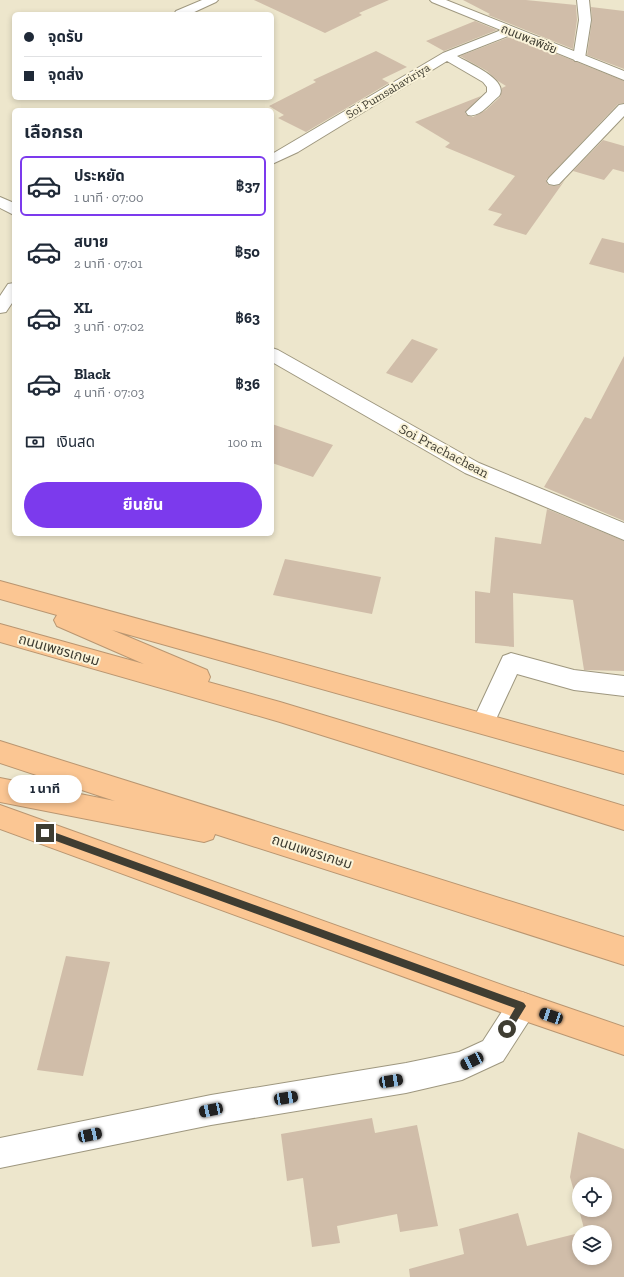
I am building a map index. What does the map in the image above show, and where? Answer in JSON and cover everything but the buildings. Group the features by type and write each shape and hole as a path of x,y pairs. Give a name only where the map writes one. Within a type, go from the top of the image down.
{"highway":[{"path":"0,591 280,712"},
{"path":"0,591 624,763"},
{"name":"ถนนเพชรเกษม","path":"0,633 280,712 624,818"},
{"name":"ถนนเพชรเกษม","path":"0,752 303,850 624,951"},
{"path":"0,790 303,850"},
{"path":"0,817 522,1006 624,1041"}],"street":[{"path":"185,12 212,0"},
{"name":"ถนนพลพิชัย","path":"436,0 509,31 624,76"},
{"path":"579,58 585,20 584,0"},
{"name":"Soi Pumsahaviriya","path":"274,159 293,149 446,56 509,31"},
{"path":"446,56 488,79 494,86 494,93 473,112"},
{"path":"554,181 624,108"},
{"path":"0,202 12,209"},
{"path":"0,308 12,291"},
{"name":"Soi Prachachean","path":"274,355 472,468 624,532"},
{"path":"483,723 511,663 574,680 624,686"},
{"path":"0,1153 211,1110 406,1078 462,1066 493,1051 522,1006"}],"route":[{"path":"45,833 522,1006 507,1029"}]}
